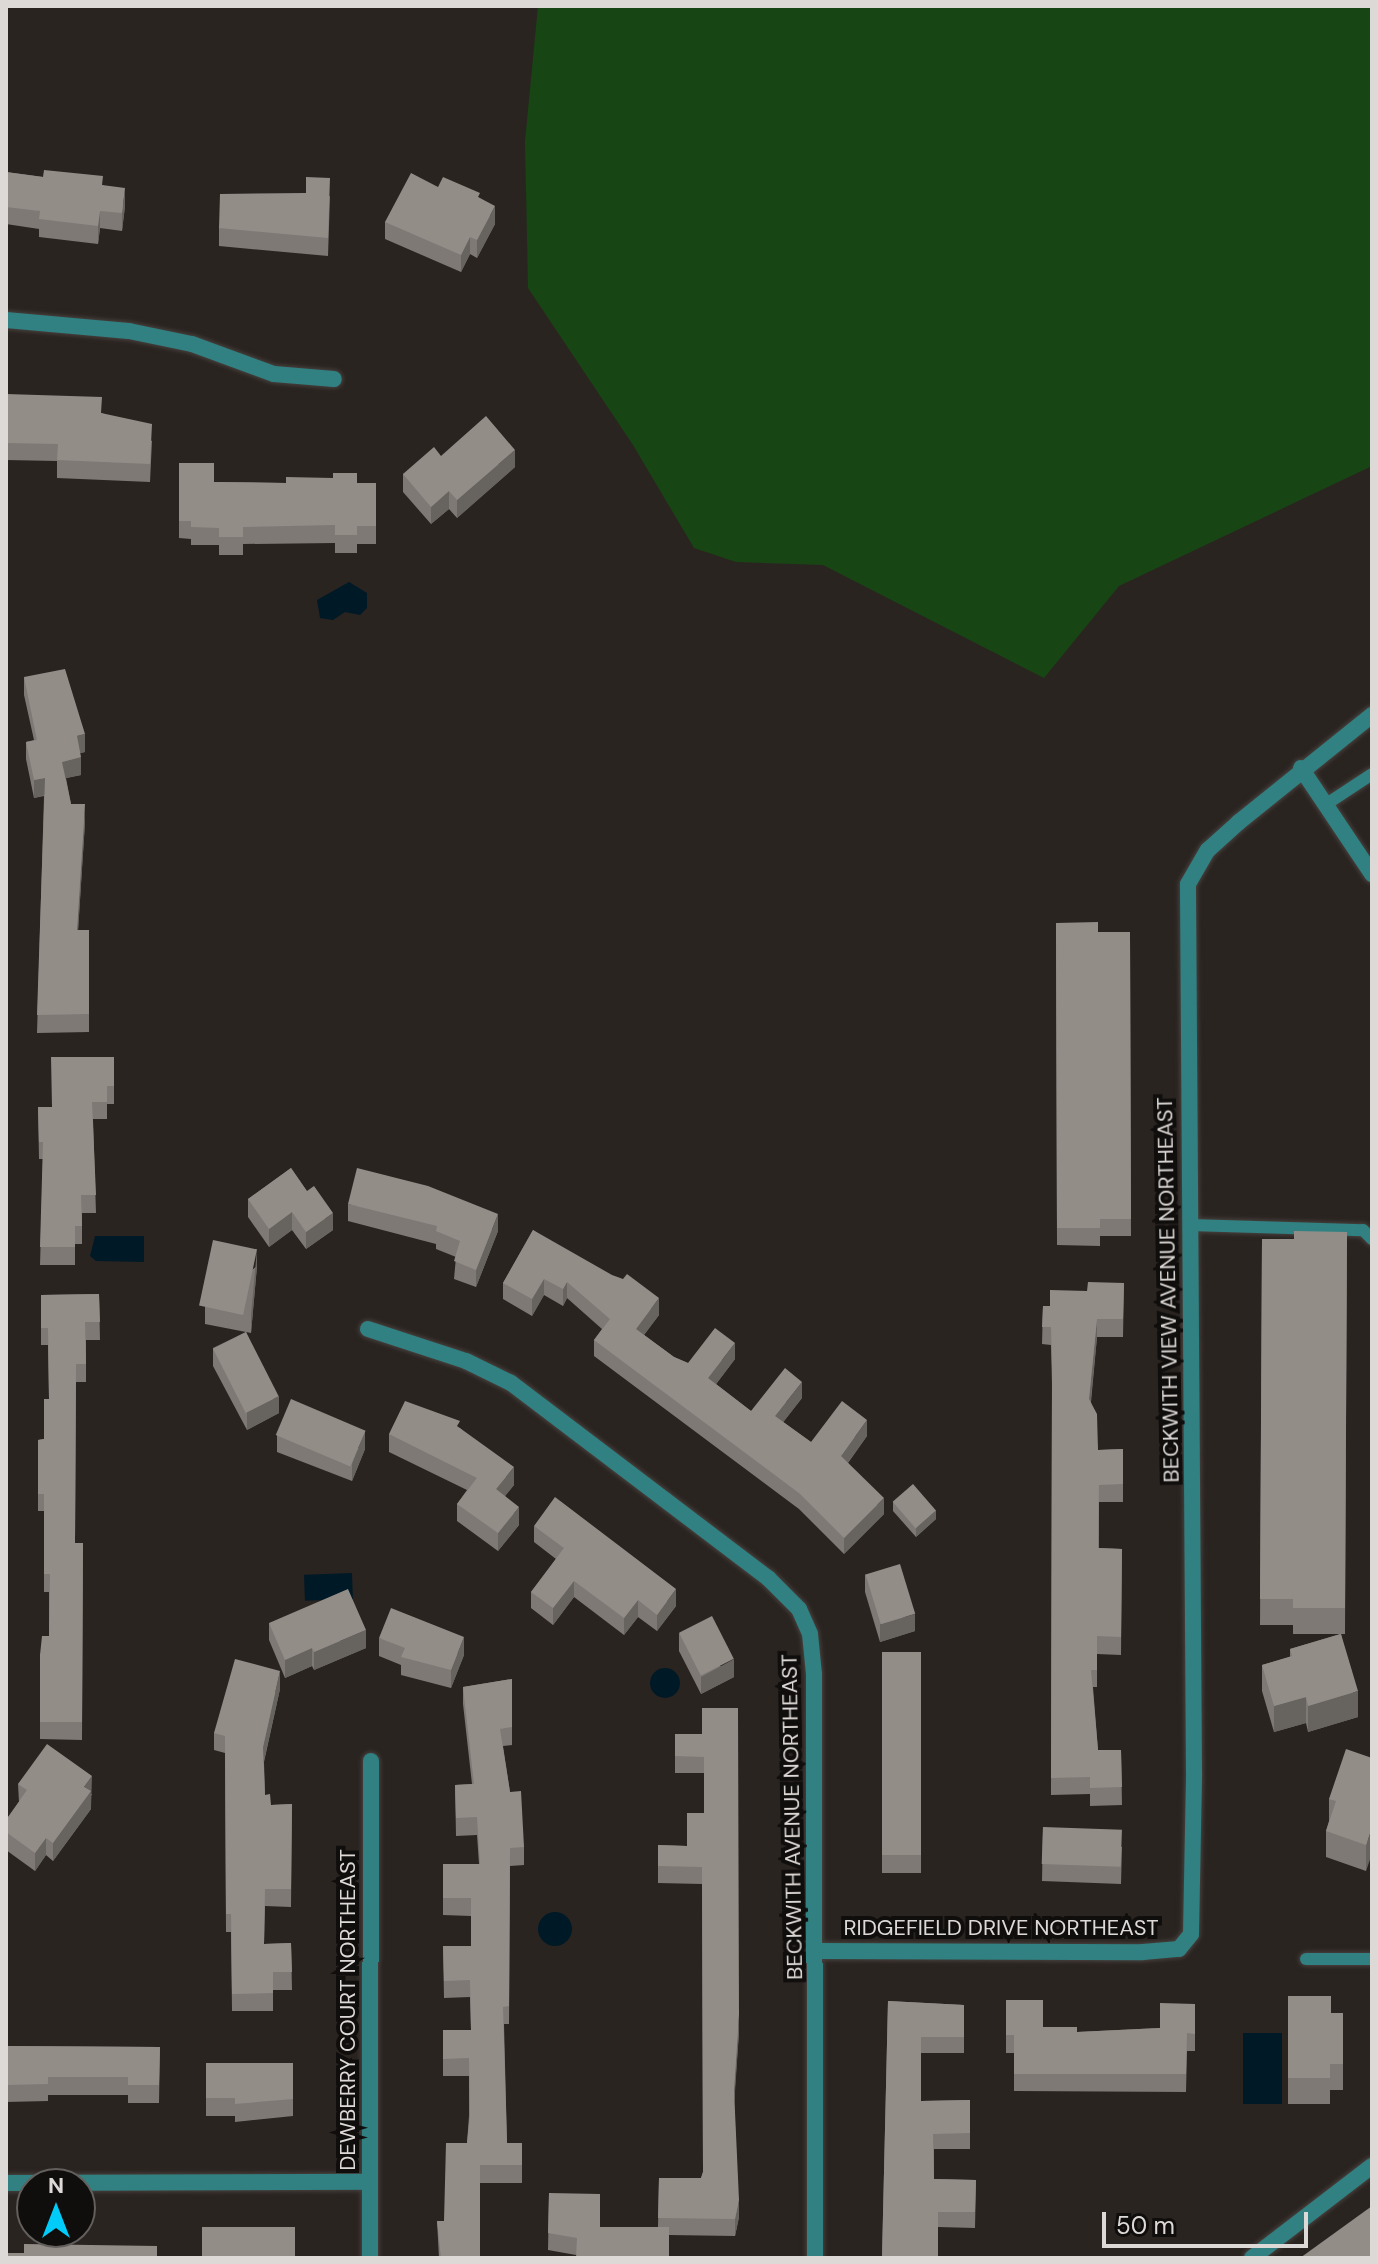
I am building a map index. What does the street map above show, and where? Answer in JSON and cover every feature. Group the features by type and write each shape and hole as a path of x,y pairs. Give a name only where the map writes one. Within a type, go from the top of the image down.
{"street":[{"path":"6,320 129,331 192,344 274,374 334,379"},
{"name":"BECKWITH VIEW AVENUE NORTHEAST","path":"1185,1946 1194,1897 1188,884 1208,850 1301,768 1372,715"},
{"path":"1301,768 1372,874"},
{"name":"BECKWITH AVENUE NORTHEAST","path":"368,1329 466,1361 511,1383 768,1578 799,1609 810,1634 814,1674 815,2258"},
{"name":"DEWBERRY COURT NORTHEAST","path":"370,2258 371,1761"},
{"name":"RIDGEFIELD DRIVE NORTHEAST","path":"816,1951 1143,1952 1185,1946"},
{"path":"1252,2258 1372,2166"},
{"path":"6,2183 369,2182"}],"lane":[{"path":"1325,805 1372,774"},
{"path":"1190,1225 1363,1230 1372,1239"},
{"path":"1306,1959 1372,1959"}],"green space":[{"path":"538,6 1372,6 1372,466 1119,586 1044,678 823,565 736,562 694,548 633,445 528,288 525,141"}],"water":[{"path":"349,582 367,593 367,608 360,615 345,612 333,620 320,618 317,600"},
{"path":"95,1236 144,1236 144,1262 96,1261 90,1256"},
{"path":"352,1573 353,1599 305,1601 304,1575"},
{"path":"665,1668 676,1672 680,1683 676,1694 665,1698 654,1694 650,1683 654,1672"},
{"path":"555,1912 567,1917 572,1929 567,1941 555,1946 543,1941 538,1929 543,1917"},
{"path":"1243,2033 1282,2033 1282,2104 1243,2104"}],"building":[{"path":"44,170 103,176 102,185 125,188 122,213 100,211 98,226 39,219 40,211 6,207 6,172 43,177"},
{"path":"411,173 438,187 443,177 480,193 478,197 495,206 477,240 470,237 461,255 385,222"},
{"path":"306,177 330,178 328,238 219,228 220,194 306,193"},
{"path":"6,394 102,397 101,413 152,424 150,464 57,460 58,444 6,443"},
{"path":"486,416 515,450 457,500 449,491 431,507 403,474 434,447 441,456"},
{"path":"179,463 214,463 214,482 286,483 286,477 333,478 333,473 357,473 357,483 376,483 376,526 357,526 357,535 335,535 335,525 243,527 243,537 219,537 219,528 191,527 191,521 179,521"},
{"path":"65,669 85,734 77,736 81,757 62,762 71,804 85,804 77,930 89,930 89,1014 37,1015 45,778 34,780 26,742 37,740 24,677"},
{"path":"1098,922 1098,932 1130,932 1131,1219 1100,1219 1100,1228 1057,1228 1056,923"},
{"path":"51,1057 114,1057 114,1086 107,1086 107,1102 92,1102 96,1195 81,1195 82,1226 75,1226 75,1247 40,1247 43,1142 39,1142 38,1107 52,1107"},
{"path":"291,1168 307,1191 314,1186 333,1213 306,1232 292,1212 269,1229 248,1199"},
{"path":"357,1168 428,1186 498,1214 476,1270 454,1261 460,1241 436,1231 437,1226 348,1204"},
{"path":"533,1230 612,1275 623,1279 627,1274 659,1298 636,1329 674,1357 688,1363 715,1328 735,1343 708,1378 751,1411 785,1368 802,1382 775,1416 811,1442 842,1401 867,1420 841,1456 884,1498 844,1538 799,1493 594,1340 610,1319 567,1282 563,1289 544,1279 532,1299 503,1283"},
{"path":"1294,1231 1347,1232 1345,1608 1293,1608 1293,1599 1260,1599 1262,1239 1294,1239"},
{"path":"213,1240 257,1249 243,1315 199,1306"},
{"path":"1088,1282 1124,1283 1123,1319 1097,1319 1089,1399 1097,1414 1098,1450 1123,1449 1123,1484 1099,1485 1098,1548 1122,1549 1121,1637 1097,1636 1097,1670 1091,1670 1098,1750 1121,1750 1122,1787 1090,1788 1090,1777 1051,1778 1052,1369 1051,1327 1042,1327 1043,1306 1050,1306 1050,1290 1087,1291"},
{"path":"99,1294 100,1322 85,1322 86,1364 76,1364 75,1543 83,1543 82,1722 40,1722 40,1655 42,1636 49,1636 50,1574 44,1574 44,1494 38,1494 38,1440 44,1439 44,1399 49,1399 48,1328 41,1328 41,1295"},
{"path":"246,1332 279,1396 246,1413 213,1349"},
{"path":"291,1399 366,1431 350,1467 276,1435"},
{"path":"405,1401 460,1421 457,1426 514,1467 496,1489 519,1507 498,1533 457,1504 477,1478 389,1434"},
{"path":"913,1484 936,1510 916,1528 893,1502"},
{"path":"555,1497 676,1589 657,1615 638,1600 624,1618 574,1581 553,1608 531,1592 564,1548 534,1526"},
{"path":"900,1564 915,1614 881,1624 866,1575"},
{"path":"348,1589 366,1630 314,1652 312,1648 285,1660 269,1623"},
{"path":"391,1608 464,1637 451,1670 401,1657 405,1648 379,1638"},
{"path":"712,1616 734,1659 701,1676 679,1633"},
{"path":"1341,1634 1358,1691 1308,1706 1306,1697 1274,1706 1262,1665 1292,1656 1290,1649"},
{"path":"882,1652 921,1652 921,1855 882,1855"},
{"path":"235,1659 280,1671 263,1747 265,1795 270,1794 271,1805 292,1804 291,1889 265,1889 264,1944 291,1943 292,1972 273,1972 273,1993 232,1994 231,1914 226,1914 225,1736 214,1733"},
{"path":"512,1679 512,1727 500,1729 510,1792 521,1791 524,1847 510,1848 509,2006 503,2007 507,2143 522,2143 522,2165 480,2165 480,2258 441,2258 437,2221 444,2221 446,2143 467,2143 470,2114 469,2058 443,2059 443,2030 471,2030 470,1980 444,1981 443,1946 471,1946 471,1898 443,1898 443,1864 480,1864 477,1817 456,1818 455,1785 474,1784 463,1687"},
{"path":"702,1708 738,1708 739,2015 734,2090 739,2200 735,2219 658,2218 659,2178 701,2178 703,2172 702,1867 658,1866 658,1845 687,1846 687,1813 704,1813 704,1757 675,1756 675,1734 702,1734"},
{"path":"47,1744 92,1776 84,1787 91,1791 53,1843 46,1838 35,1853 6,1832 6,1820 27,1790 18,1784"},
{"path":"1346,1749 1372,1758 1372,1828 1366,1845 1326,1831 1336,1801 1329,1799"},
{"path":"1043,1827 1122,1830 1121,1867 1042,1864"},
{"path":"1288,1996 1331,1996 1331,2013 1343,2013 1343,2064 1330,2064 1330,2078 1288,2078"},
{"path":"1006,2000 1043,2000 1043,2027 1077,2027 1077,2032 1160,2028 1160,2003 1195,2004 1195,2034 1187,2033 1186,2074 1014,2074 1014,2035 1006,2035"},
{"path":"888,2001 964,2005 964,2037 921,2037 921,2101 970,2100 970,2133 933,2134 934,2179 976,2180 975,2212 938,2212 938,2256 968,2258 882,2258"},
{"path":"6,2031 8,2046 160,2047 159,2085 128,2085 128,2077 48,2077 48,2084 6,2085"},
{"path":"206,2063 293,2063 293,2099 235,2104 235,2098 206,2098"},
{"path":"549,2193 600,2194 600,2227 669,2227 669,2258 576,2258 577,2238 548,2233"},
{"path":"1372,2206 1372,2258 1300,2258"},
{"path":"202,2227 295,2227 295,2258 202,2258"},
{"path":"157,2246 157,2258 6,2258 6,2253 24,2253 24,2248"}]}
